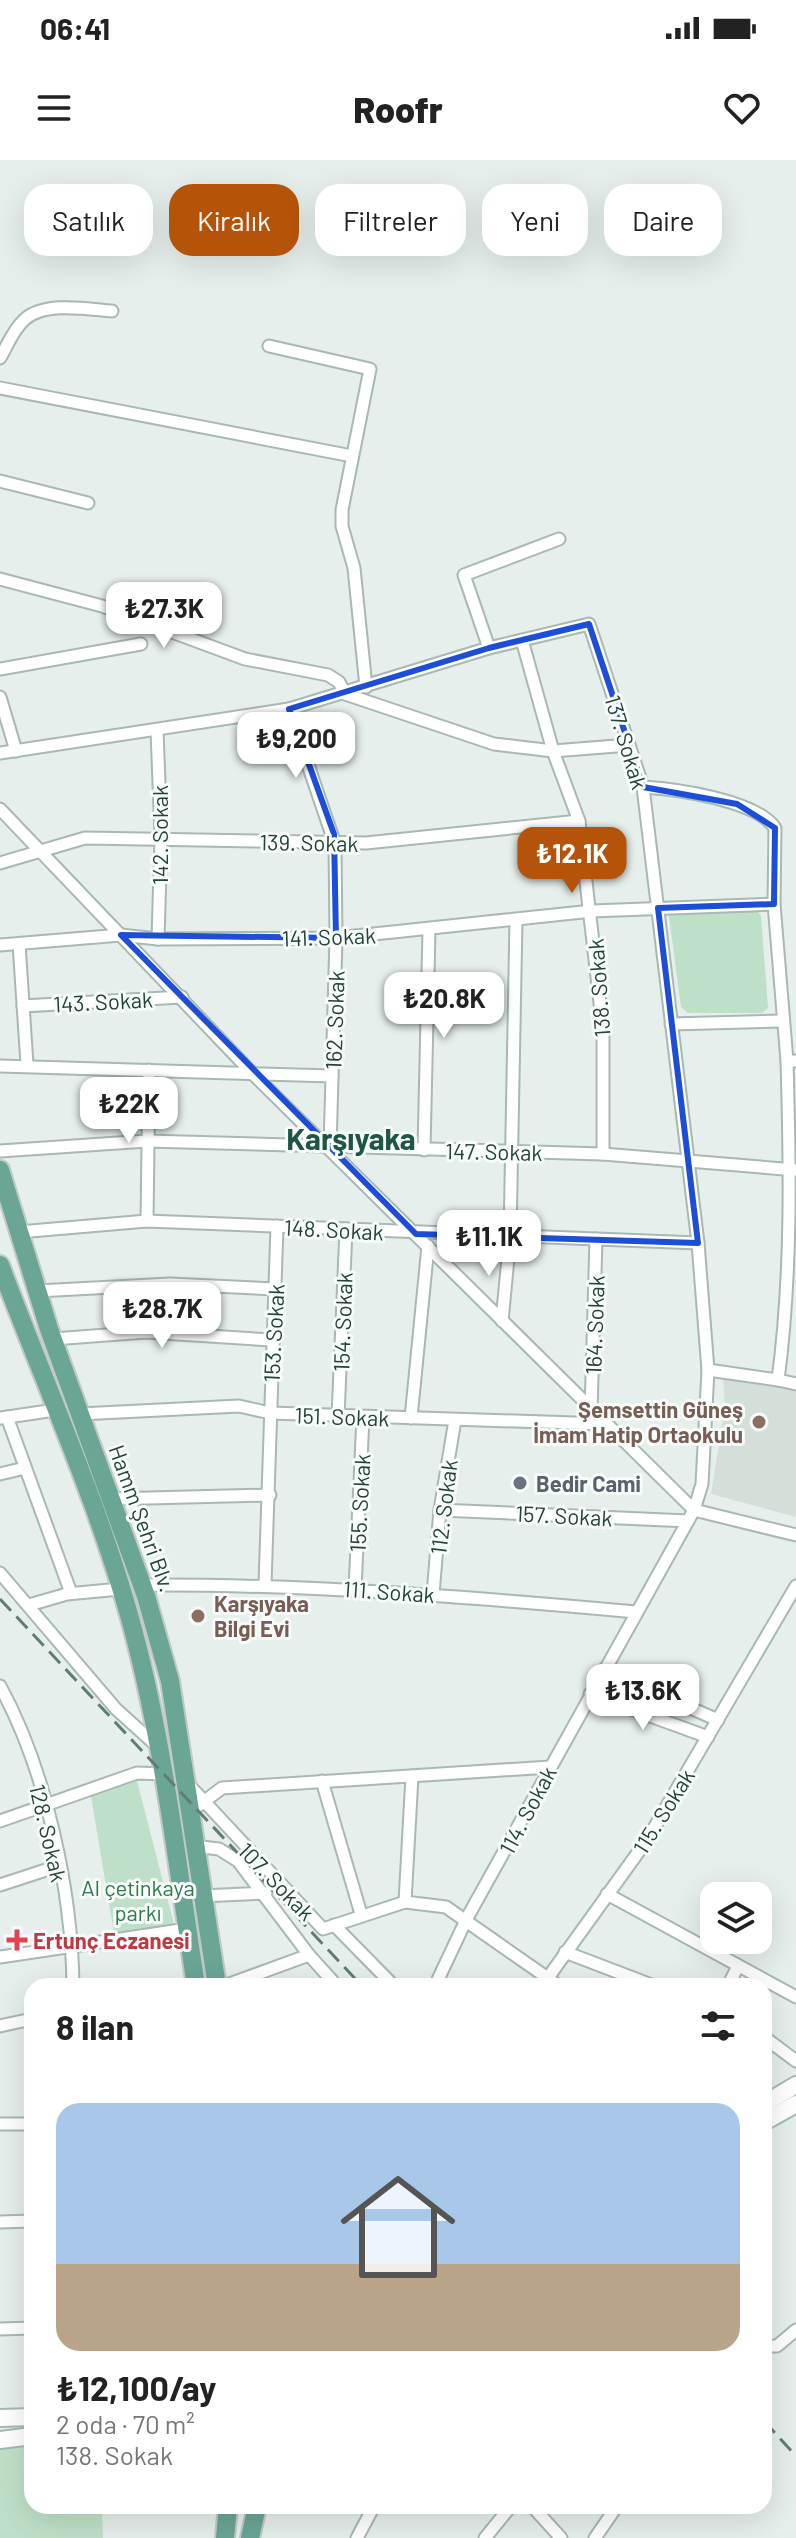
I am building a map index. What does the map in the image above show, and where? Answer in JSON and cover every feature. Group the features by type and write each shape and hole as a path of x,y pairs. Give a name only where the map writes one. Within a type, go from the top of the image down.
{"main road":[{"name":"Hamm Şehri Blv.","path":"0,1170 53,1339 142,1585 170,1681 216,1978"},
{"name":"Hamm Şehri Blv.","path":"0,1265 135,1637 159,1748 195,1978"},
{"path":"772,2099 796,2085"},
{"path":"772,2118 796,2104"},
{"path":"0,2418 24,2417"},
{"path":"0,2440 24,2437"},
{"path":"225,2538 227,2514"},
{"path":"250,2538 255,2514"}],"street":[{"path":"0,358 17,328 30,315 73,308 112,311"},
{"path":"269,346 370,369 352,456 342,526 354,568 366,687"},
{"path":"0,388 352,456"},
{"path":"0,481 88,503"},
{"path":"489,648 464,575 559,539"},
{"path":"0,579 102,606 245,659 328,675 339,682 345,694 494,744 553,751 629,745"},
{"name":"137. Sokak","path":"0,753 289,709 489,648 589,624 643,787 698,1243 708,1370 702,1484 691,1516"},
{"name":"138. Sokak","path":"522,640 553,751 579,821 592,911 603,1029 603,1154"},
{"path":"0,669 141,644"},
{"path":"0,697 16,751"},
{"name":"162. Sokak","path":"289,709 335,844 336,938 330,1147"},
{"name":"142. Sokak","path":"157,730 161,837 158,939"},
{"path":"643,787 737,804 768,819 775,828 774,904 782,1021 791,1061 793,1169 784,1332 778,1380"},
{"path":"0,809 254,1075 330,1147 605,1424 691,1516"},
{"name":"139. Sokak","path":"0,863 85,838 161,837 335,844 579,821"},
{"name":"141. Sokak","path":"0,945 121,935 158,939 336,938 592,911 774,904"},
{"path":"502,1321 510,1237 513,1152 516,920"},
{"path":"424,1150 429,930"},
{"path":"19,944 27,1064"},
{"name":"143. Sokak","path":"23,1006 182,997"},
{"path":"671,1024 782,1021"},
{"path":"0,1066 27,1064 332,1076"},
{"path":"147,1221 149,1070"},
{"name":"147. Sokak","path":"0,1151 147,1141 603,1154 793,1169"},
{"name":"148. Sokak","path":"19,1232 147,1221 698,1243"},
{"name":"153. Sokak","path":"265,1584 277,1226"},
{"name":"154. Sokak","path":"338,1416 346,1229"},
{"name":"164. Sokak","path":"591,1411 596,1239"},
{"path":"411,1418 428,1246"},
{"path":"37,1291 170,1284 275,1289"},
{"path":"53,1339 146,1332 271,1340"},
{"path":"708,1370 796,1384"},
{"name":"151. Sokak","path":"80,1414 239,1406 270,1413 605,1424"},
{"path":"55,1410 3,1415 71,1593"},
{"name":"155. Sokak","path":"355,1589 363,1417"},
{"name":"112. Sokak","path":"433,1594 440,1510 455,1420"},
{"path":"0,1474 25,1468"},
{"path":"110,1499 270,1495"},
{"name":"157. Sokak","path":"440,1510 691,1516 796,1535"},
{"name":"114. Sokak","path":"439,1978 467,1918 691,1516"},
{"path":"0,1573 116,1709 159,1748"},
{"name":"111. Sokak","path":"142,1585 265,1584 433,1594 636,1612"},
{"name":"115. Sokak","path":"548,1978 647,1840 796,1586"},
{"path":"29,1605 71,1593 120,1589"},
{"path":"603,1670 718,1720"},
{"name":"128. Sokak","path":"0,1686 4,1704 47,1807 73,1945 73,1978"},
{"path":"590,1694 708,1737"},
{"path":"189,1820 203,1800 222,1788 550,1767"},
{"path":"0,1821 137,1773 163,1774"},
{"path":"405,1902 412,1776"},
{"name":"107. Sokak","path":"183,1777 323,1929 405,1902 446,1907 467,1918 540,1978"},
{"path":"322,1781 361,1914"},
{"path":"193,1846 219,1849 229,1855 266,1893 309,1955 330,1978"},
{"path":"0,1885 58,1866"},
{"path":"201,1896 266,1893"},
{"path":"607,1894 760,1978"},
{"path":"334,1925 386,1978"},
{"path":"0,1957 187,1929"},
{"path":"565,1952 633,1978"},
{"path":"246,1978 309,1955"},
{"path":"732,1978 738,1966"},
{"path":"772,1984 796,1997"},
{"path":"0,2026 24,2021"},
{"path":"772,2043 796,2061"},
{"path":"0,2124 24,2124"},
{"path":"0,2222 24,2221"},
{"path":"0,2329 24,2328"},
{"path":"772,2346 777,2346 796,2330"},
{"path":"357,2538 370,2514"},
{"path":"485,2538 504,2514"},
{"path":"539,2514 561,2538"},
{"path":"595,2538 612,2514"}],"highlighted area":[{"path":"589,624 643,787 737,804 775,828 774,904 658,908 698,1243 416,1234 121,935 336,938 334,834 289,709 489,648"}],"shaded area":[{"path":"723,1379 796,1390 796,1517 711,1494 725,1407"}],"green space":[{"path":"672,912 758,912 761,916 768,1008 762,1013 688,1013 681,1007 669,916"},
{"name":"Al çetinkaya parkı","path":"137,1781 174,1924 114,1933 91,1796"},
{"path":"24,2446 24,2514 102,2514 103,2538 0,2538 0,2448"}],"railway":[{"path":"0,1599 355,1978"},
{"path":"772,2430 796,2456"}],"place":[{"name":"Şemsettin Güneş İmam Hatip Ortaokulu","path":"759,1422"},
{"name":"Bedir Cami","path":"520,1483"},
{"name":"Karşıyaka Bilgi Evi","path":"198,1616"},
{"name":"Ertunç Eczanesi","path":"17,1940"}],"district":[{"name":"Karşıyaka","path":"351,1138"}]}
